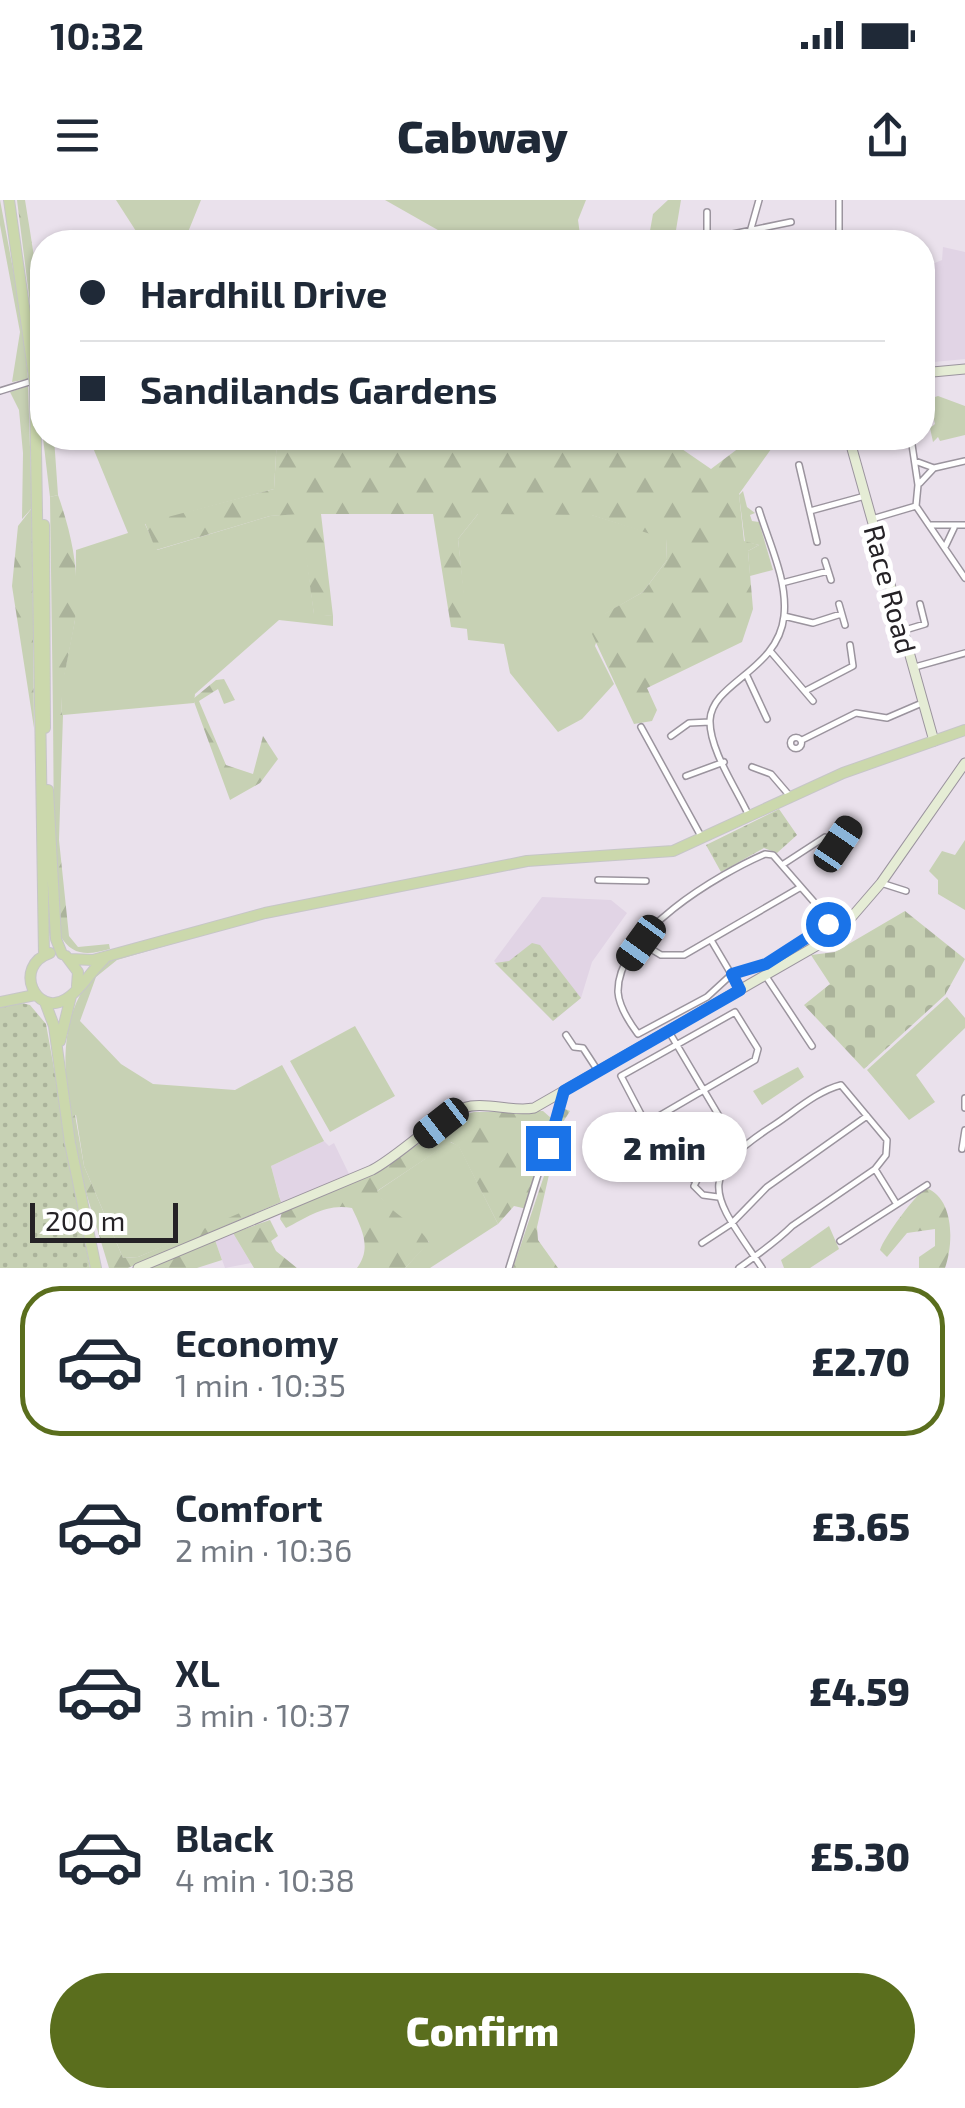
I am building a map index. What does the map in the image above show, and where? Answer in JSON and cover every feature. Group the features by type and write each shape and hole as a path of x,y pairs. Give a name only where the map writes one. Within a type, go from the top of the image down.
{"main road":[{"path":"9,200 30,345"},
{"path":"935,372 965,369"},
{"path":"3,1000 44,955 36,450"},
{"path":"38,450 46,542 46,751 56,939 78,972 58,1057"},
{"name":"Race Road","path":"852,450 934,741"},
{"path":"44,955 108,955 265,913 527,861 654,854 703,840 790,798 965,730"},
{"path":"138,1268 372,1170 400,1155 458,1110 475,1106 514,1111 534,1108 837,934 881,884 965,762"},
{"path":"3,1000 40,998 58,1002 108,955"},
{"path":"29,974 58,1057 96,1268"}],"street":[{"path":"751,230 759,200"},
{"path":"839,200 839,230"},
{"path":"707,212 703,222 708,230"},
{"path":"758,230 791,222"},
{"path":"0,392 30,381"},
{"path":"913,450 918,485 916,506 965,578"},
{"path":"915,461 934,468 965,461"},
{"path":"798,465 817,542"},
{"path":"918,485 934,468"},
{"path":"810,511 865,496"},
{"path":"872,519 916,506"},
{"path":"750,816 710,722 714,704 771,652 784,616 782,583 758,510"},
{"path":"928,524 954,528 965,525"},
{"path":"945,547 954,528"},
{"path":"825,561 831,580"},
{"path":"782,583 828,571"},
{"path":"839,604 845,625"},
{"path":"902,631 925,624 920,604"},
{"path":"784,616 813,624 841,614"},
{"path":"807,690 853,666 850,644"},
{"path":"771,652 813,701"},
{"path":"912,668 965,654"},
{"path":"747,676 768,719"},
{"path":"802,740 856,713 887,718 922,703"},
{"path":"671,736 689,723 710,722"},
{"path":"641,727 703,840"},
{"path":"686,776 724,762"},
{"path":"752,768 770,774 790,798"},
{"path":"782,865 825,836 838,844 852,824"},
{"path":"773,854 800,887 828,918 822,932 766,964 732,974 707,997 643,1035 627,1018 618,994 623,968 664,912 752,859 773,854"},
{"path":"598,880 646,881"},
{"path":"881,884 906,890"},
{"path":"641,943 672,957 711,940 800,887"},
{"path":"711,940 740,990"},
{"path":"766,975 812,1046"},
{"path":"735,1012 758,1055 704,1090 646,1120 622,1076 676,1042 735,1012"},
{"path":"668,1030 738,1148"},
{"path":"566,1035 598,1072"},
{"path":"739,1268 754,1257 875,1169 888,1145 841,1085 738,1148 721,1171 718,1197 731,1224 754,1257 762,1268"},
{"path":"510,1268 564,1091"},
{"path":"965,1098 965,1108"},
{"path":"702,1243 731,1224 767,1187 867,1116"},
{"path":"962,1148 965,1130"},
{"path":"875,1169 896,1204"},
{"path":"667,1172 680,1170 694,1180 696,1191 718,1197"},
{"path":"694,1180 700,1174 721,1171"},
{"path":"840,1242 927,1185"}],"shaded area":[{"path":"943,247 965,252 965,359 935,362 935,263 942,260"},
{"path":"542,897 611,900 627,913 592,962 581,998 553,1021 494,961"},
{"path":"324,1141 329,1146 334,1143 350,1176 281,1202 271,1166"},
{"path":"233,1233 251,1263 225,1268 215,1240"}],"green space":[{"path":"0,200 23,322 28,379 12,382 20,332 0,225"},
{"path":"17,200 25,200 30,233 30,303"},
{"path":"116,200 201,200 189,230 135,230"},
{"path":"385,200 586,200 578,220 579,230 438,230"},
{"path":"668,200 681,200 676,230 650,230 653,214"},
{"path":"28,386 32,508 22,519 19,410 10,392"},
{"path":"935,397 965,406 965,435 935,440"},
{"path":"44,450 55,450 58,495 50,497"},
{"path":"94,450 276,450 274,489 145,524 157,550 270,516 301,513 314,614 333,616 333,626 279,620 195,694 194,703 63,715 59,840 54,840 53,715 62,714 62,685 75,620 76,550 128,533"},
{"path":"276,450 683,450 711,469 736,450 770,450 739,494 744,541 759,545 748,551 753,609 742,642 647,688 657,710 652,721 634,724 592,634 604,614 643,592 667,560 666,539 591,515 478,514 458,539 468,629 451,627 433,514 321,514 333,616 314,615 300,514 270,516 156,550 145,523 274,489"},
{"path":"743,491 747,507 755,513 750,515 752,521 759,522 773,570 750,576 748,551 759,545 745,542 739,495"},
{"path":"58,495 68,526 77,588 62,715 53,715 50,497"},
{"path":"32,508 34,728 12,586 18,526"},
{"path":"565,511 592,515 666,538 667,560 643,592 605,614 595,646 614,684 582,719 558,732 510,673 504,644 468,640 458,539 478,514"},
{"path":"224,679 235,700 224,704 218,689 199,701 226,765 253,774 263,736 278,759 260,783 230,800 193,699 216,680"},
{"path":"779,809 797,835 777,853 764,848 721,872 706,845"},
{"path":"54,840 59,840 69,936 78,947 109,944 110,949 76,951 60,935"},
{"path":"965,840 965,910 938,894 938,880 929,871 942,851 955,855"},
{"path":"905,911 965,959 945,995 864,1069 804,1005 830,984 811,955 835,952"},
{"path":"210,933 117,960 96,977 80,1021 121,1064 153,1084 235,1090 282,1065 324,1141 271,1166 279,1196 276,1200 138,1257 123,1258 84,1166 76,1115 70,1119 66,1053 72,1013 92,976 108,959"},
{"path":"532,943 540,945 581,998 553,1021 495,963 509,961"},
{"path":"947,997 965,1018 965,1028 916,1075 935,1102 909,1120 867,1070"},
{"path":"13,1001 30,1005 46,1024 90,1268 0,1268 0,1007"},
{"path":"355,1026 395,1096 330,1132 290,1061"},
{"path":"798,1067 804,1077 762,1105 753,1091"},
{"path":"560,1107 570,1111 560,1127 537,1227 538,1240 558,1268 513,1268 545,1173"},
{"path":"543,1111 551,1118 527,1209 514,1206 498,1224 459,1147 451,1142 377,1191 429,1243 405,1268 357,1268 365,1246 352,1208 325,1209 286,1228 280,1219 282,1212 378,1172 458,1117 474,1112"},
{"path":"75,1115 84,1166 123,1258 138,1257 279,1196 281,1202 128,1268 109,1268 81,1176 70,1119"},
{"path":"450,1142 459,1146 498,1224 430,1268 405,1268 429,1242 396,1217 376,1192"},
{"path":"926,1188 935,1193 947,1211 950,1246 945,1268 919,1268 919,1257 935,1246 935,1229 907,1233 887,1257 880,1250 901,1216"},
{"path":"270,1220 278,1236 271,1241 276,1251 297,1268 254,1268 233,1233"},
{"path":"829,1226 839,1249 810,1268 784,1268 781,1260"},
{"path":"215,1240 222,1260 197,1268 149,1268"}],"route":[{"path":"548,1148 564,1091 740,990 732,974 766,964 822,932 828,924"}]}
